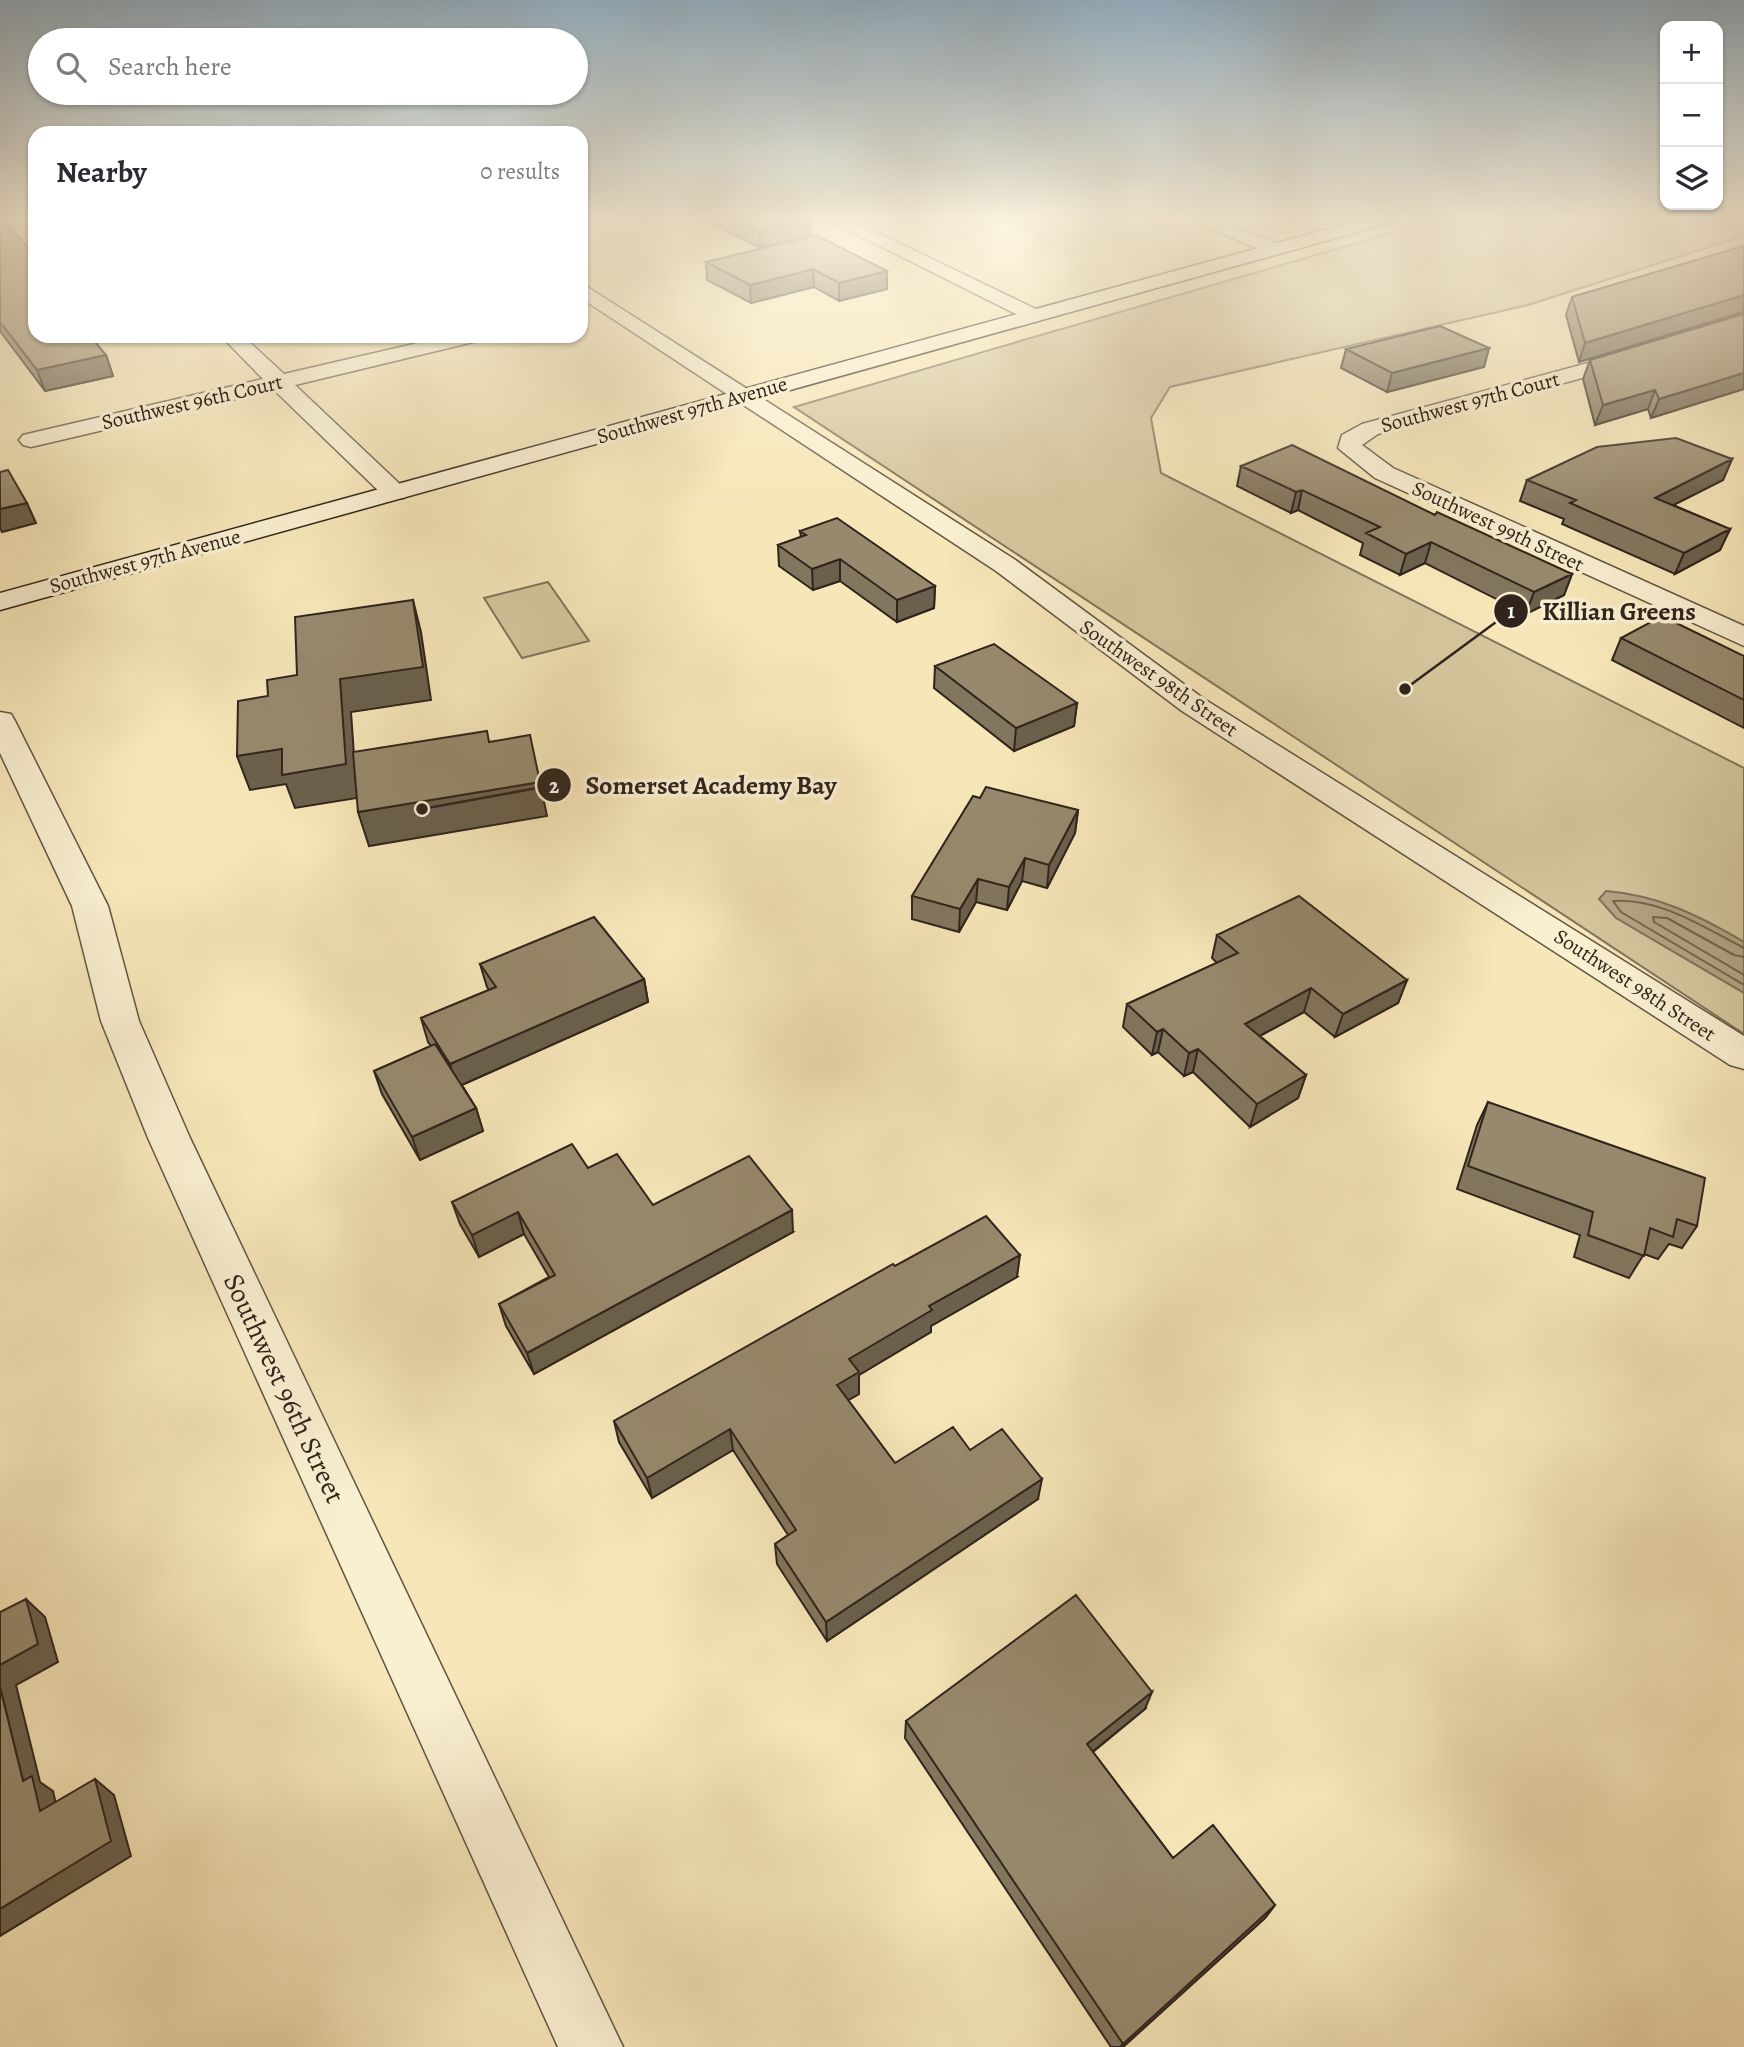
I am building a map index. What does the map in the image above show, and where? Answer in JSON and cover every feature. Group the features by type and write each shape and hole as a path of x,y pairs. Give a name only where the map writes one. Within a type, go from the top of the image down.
{"street":[{"name":"Southwest 98th Street","path":"621,315 1005,565 1193,705 1744,1055"},
{"name":"Southwest 97th Avenue","path":"0,601 1040,315"},
{"path":"238,343 396,493"},
{"name":"Southwest 96th Court","path":"31,440 445,343"},
{"name":"Southwest 97th Court","path":"1368,464 1353,453 1349,444 1362,432 1651,351"},
{"name":"Southwest 99th Street","path":"1368,464 1736,625"},
{"name":"Southwest 96th Street","path":"0,721 90,906 120,1021 169,1138 591,2047"}],"shaded area":[{"path":"1111,315 1486,315 1170,387 1151,418 1161,473 1744,768 1744,1034 794,407"},
{"path":"548,582 589,641 522,658 484,598"}],"water":[{"path":"1606,891 1643,897 1678,908 1744,942 1744,993 1616,918 1599,899"}],"building":[{"path":"0,315 28,315 28,343 96,343 106,355 37,370 0,322"},
{"path":"1577,315 1679,315 1585,343"},
{"path":"1744,315 1744,373 1659,399 1655,390 1603,405 1590,360"},
{"path":"1440,326 1489,348 1392,373 1346,349"},
{"path":"1676,438 1732,459 1655,498 1730,529 1684,553 1570,503 1576,500 1527,480 1597,447"},
{"path":"1292,445 1435,515 1437,512 1572,574 1534,592 1431,542 1406,554 1366,533 1380,527 1302,490 1296,492 1241,466"},
{"path":"8,470 27,503 0,509 0,472"},
{"path":"837,518 935,586 897,600 840,559 812,569 778,545 806,535 800,531"},
{"path":"413,600 423,667 340,679 346,764 282,775 282,749 237,756 238,701 268,696 267,680 297,675 295,617"},
{"path":"1662,616 1744,656 1744,700 1621,638"},
{"path":"994,644 1077,703 1016,728 935,666"},
{"path":"487,731 489,742 530,735 540,782 358,812 353,752"},
{"path":"986,787 1078,810 1049,865 1025,858 1009,887 978,879 960,909 912,896 973,796 980,798"},
{"path":"1299,896 1407,980 1343,1014 1311,988 1245,1024 1306,1075 1257,1104 1198,1049 1189,1053 1163,1029 1157,1032 1127,1004 1238,953 1217,935"},
{"path":"594,917 644,979 450,1064 421,1018 496,987 480,964"},
{"path":"435,1044 476,1108 412,1137 374,1071"},
{"path":"1488,1102 1705,1178 1697,1226 1677,1219 1673,1237 1650,1228 1644,1256 1588,1235 1593,1212 1468,1166"},
{"path":"572,1144 588,1168 617,1154 653,1205 749,1156 792,1210 527,1353 499,1304 555,1275 518,1212 472,1235 452,1202"},
{"path":"986,1216 1020,1255 929,1306 932,1310 849,1359 859,1372 837,1385 895,1463 953,1427 970,1450 1002,1429 1042,1479 826,1622 775,1544 796,1530 730,1429 647,1478 614,1421 893,1264 895,1266"},
{"path":"1076,1595 1152,1692 1087,1744 1173,1858 1213,1825 1275,1905 1123,2044 906,1721"},
{"path":"26,1599 38,1644 0,1665 0,1612"},
{"path":"0,1687 23,1781 32,1776 40,1811 95,1779 111,1841 0,1909"}],"place":[{"name":"Killian Greens","path":"1405,689"},
{"name":"Somerset Academy Bay","path":"422,809"}]}
